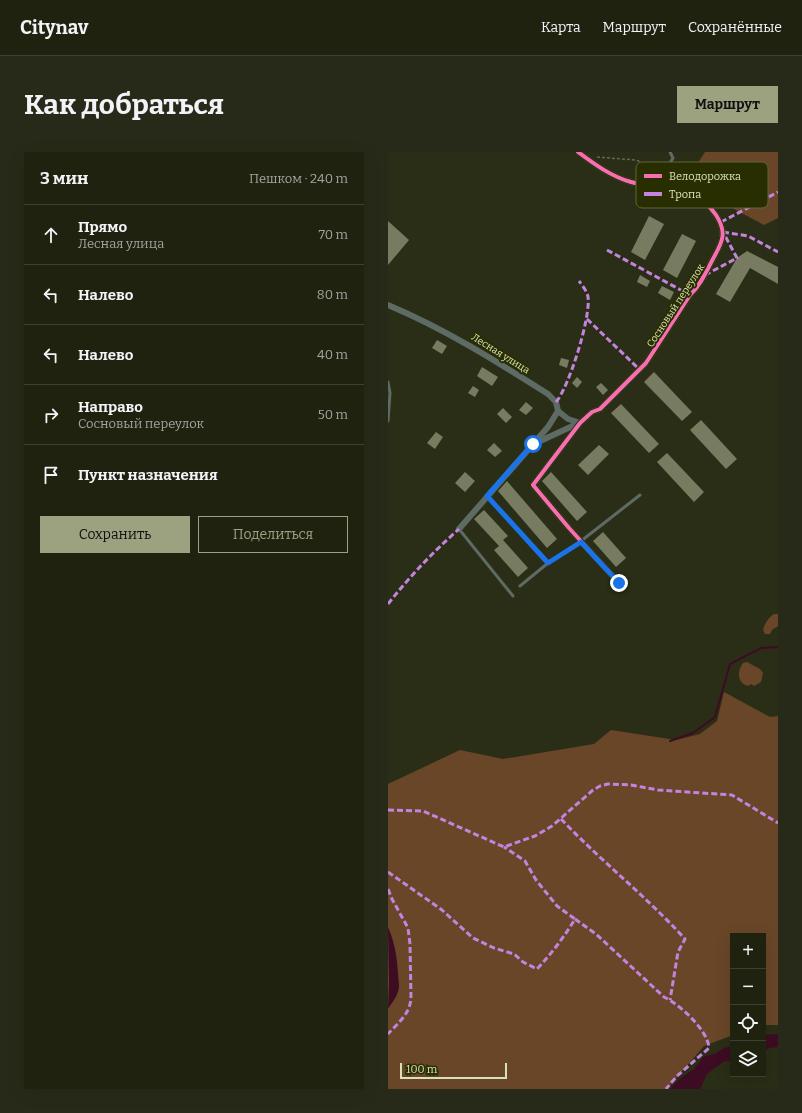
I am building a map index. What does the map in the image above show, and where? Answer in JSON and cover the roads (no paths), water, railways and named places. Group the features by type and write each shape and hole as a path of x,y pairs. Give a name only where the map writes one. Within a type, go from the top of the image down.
{"street":[{"path":"578,152 590,161 619,177 636,183"},
{"name":"Сосновый переулок","path":"619,583 581,542 533,485 580,423 592,412 600,409 640,370 655,350 690,295 696,290 723,240 721,222 711,208"},
{"name":"Лесная улица","path":"388,305 419,318 468,344 548,394 556,402 558,411"},
{"path":"459,529 548,427 558,411 568,419 580,423"},
{"path":"533,444 580,423"}],"lane":[{"path":"670,152 673,158 670,162"},
{"path":"388,382 390,393 388,421"},
{"path":"520,586 548,563 581,542 640,495"},
{"path":"487,496 548,563"},
{"path":"459,529 513,596"}],"waterway":[{"path":"670,741 693,733 715,717 730,664 761,648 778,647"}]}
